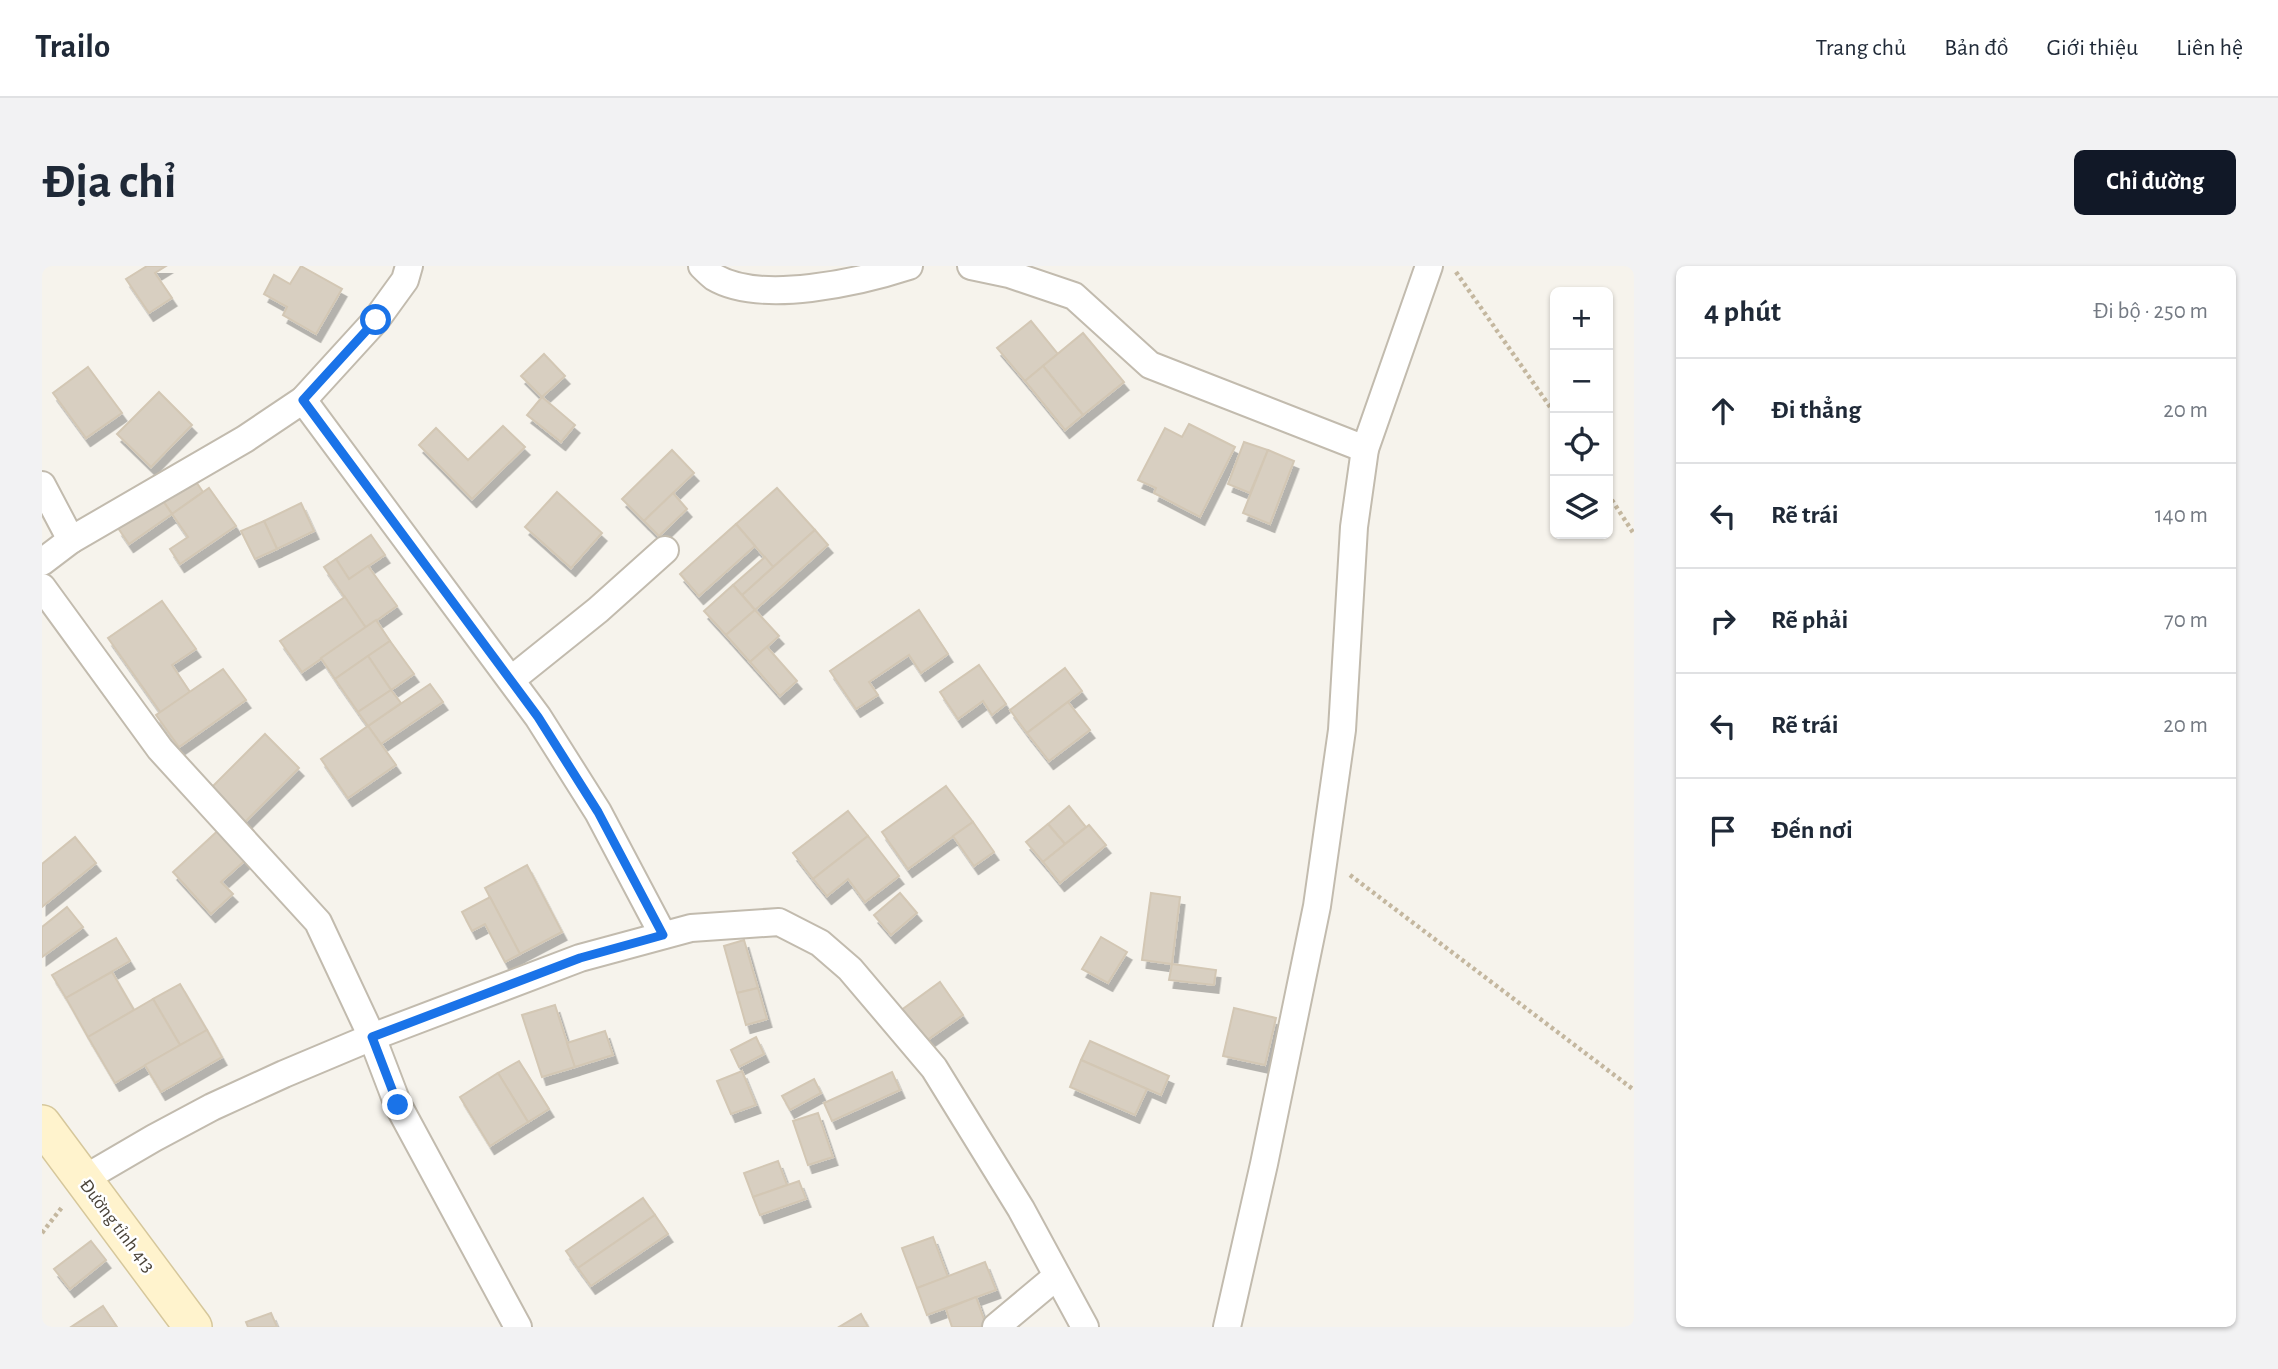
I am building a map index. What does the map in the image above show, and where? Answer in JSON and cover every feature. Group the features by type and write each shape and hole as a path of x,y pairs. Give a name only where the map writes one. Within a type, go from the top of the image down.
{"main road":[{"name":"Đường tỉnh 413","path":"42,1124 193,1327"}],"street":[{"path":"42,562 71,540 244,439 303,400 376,320 405,281 409,266"},
{"path":"702,266 713,277 747,289 808,289 841,285 895,268"},
{"path":"971,266 1009,274 1074,296 1150,365 1365,449"},
{"path":"1227,1327 1315,919 1342,730 1354,527 1365,449 1429,266"},
{"path":"303,400 512,679 598,812 663,935"},
{"path":"42,485 71,540"},
{"path":"512,679 598,610 665,550"},
{"path":"42,587 160,749 318,922 372,1037 398,1105 518,1327"},
{"path":"82,1180 212,1107 372,1037 580,958 691,928 779,922 820,943 850,968 934,1068 1021,1209 1085,1327"},
{"path":"996,1327 1057,1276"}],"path":[{"path":"1452,266 1554,413"},
{"path":"1613,502 1634,534"},
{"path":"1324,855 1634,1090"}],"building":[{"path":"147,266 166,266 155,273 172,298 149,313 126,279"},
{"path":"301,266 342,289 316,334 283,315 287,307 264,294 274,275 290,284"},
{"path":"1031,321 1058,354 1025,381 997,348"},
{"path":"1083,333 1124,382 1083,415 1043,366"},
{"path":"544,354 565,376 542,397 521,376"},
{"path":"1043,366 1083,415 1065,430 1025,381"},
{"path":"88,367 122,413 86,438 53,393"},
{"path":"159,392 192,425 151,467 117,434"},
{"path":"542,397 575,425 561,442 527,415"},
{"path":"1189,424 1235,447 1200,517 1154,493 1156,488 1138,480 1165,428 1182,437"},
{"path":"503,426 525,447 472,499 419,445 436,428 468,460"},
{"path":"1244,442 1268,450 1250,493 1228,484"},
{"path":"672,450 694,473 644,521 622,499"},
{"path":"1268,450 1294,461 1270,524 1243,513"},
{"path":"192,476 203,492 172,514 161,498"},
{"path":"209,488 236,526 180,564 170,549 188,537 172,514"},
{"path":"777,488 815,530 773,567 736,524"},
{"path":"557,492 602,533 571,568 525,527"},
{"path":"673,493 687,509 659,536 644,521"},
{"path":"161,498 172,514 129,544 118,528"},
{"path":"301,503 314,531 277,549 264,521"},
{"path":"264,521 277,549 255,559 241,531"},
{"path":"736,524 755,546 699,596 680,574"},
{"path":"815,530 828,545 755,610 742,595"},
{"path":"371,535 385,555 349,579 336,559"},
{"path":"765,557 773,567 742,595 733,585"},
{"path":"336,559 349,579 368,566 397,606 366,628 324,567"},
{"path":"733,585 755,610 726,635 704,611"},
{"path":"345,597 366,628 302,672 280,641"},
{"path":"162,601 196,649 172,665 190,692 161,713 108,638"},
{"path":"755,610 779,636 750,662 726,635"},
{"path":"919,610 948,654 921,673 909,655 869,682 878,695 856,709 830,671"},
{"path":"376,620 390,641 335,679 321,658"},
{"path":"390,641 414,674 391,690 368,656"},
{"path":"767,647 797,681 780,696 750,662"},
{"path":"368,656 391,690 358,712 335,679"},
{"path":"979,665 1006,704 992,715 983,701 958,719 940,692"},
{"path":"1065,668 1082,691 1027,733 1010,710"},
{"path":"223,669 246,700 179,747 156,715"},
{"path":"430,684 443,702 381,744 368,726"},
{"path":"391,690 401,703 368,726 358,712"},
{"path":"1068,702 1090,730 1049,761 1027,733"},
{"path":"368,726 396,765 348,798 321,759"},
{"path":"265,734 299,768 241,826 207,792"},
{"path":"946,786 973,822 908,869 882,832"},
{"path":"1069,806 1086,827 1065,844 1048,824"},
{"path":"848,811 868,836 813,879 793,853"},
{"path":"973,822 994,852 974,866 953,836"},
{"path":"1048,824 1065,844 1043,862 1026,842"},
{"path":"1089,825 1106,845 1060,883 1043,862"},
{"path":"223,826 250,856 221,882 233,894 211,914 173,872"},
{"path":"868,836 899,876 865,902 848,879 827,896 813,879"},
{"path":"75,837 96,863 42,907 42,864"},
{"path":"527,865 562,932 520,954 485,888"},
{"path":"900,893 917,913 891,935 874,915"},
{"path":"1151,893 1180,897 1172,964 1142,960"},
{"path":"490,897 520,954 505,962 485,924 472,931 462,912"},
{"path":"67,907 83,927 42,957 42,927"},
{"path":"1101,937 1127,952 1108,983 1082,969"},
{"path":"116,938 130,961 66,998 52,975"},
{"path":"744,940 758,988 737,993 724,946"},
{"path":"1172,964 1216,970 1214,985 1169,980"},
{"path":"112,972 134,1010 88,1037 66,998"},
{"path":"940,982 963,1015 923,1043 900,1011"},
{"path":"180,984 207,1030 180,1045 153,999"},
{"path":"758,988 767,1019 746,1025 737,993"},
{"path":"153,999 180,1045 115,1083 88,1037"},
{"path":"555,1005 575,1067 542,1077 522,1015"},
{"path":"1234,1008 1276,1018 1265,1065 1223,1056"},
{"path":"207,1030 222,1057 161,1092 145,1065"},
{"path":"605,1031 613,1055 575,1067 567,1043"},
{"path":"756,1037 764,1054 739,1067 731,1050"},
{"path":"1090,1041 1169,1076 1161,1095 1081,1060"},
{"path":"1081,1060 1147,1089 1135,1115 1070,1087"},
{"path":"519,1061 549,1109 528,1122 498,1073"},
{"path":"742,1071 756,1105 731,1114 717,1081"},
{"path":"892,1072 900,1090 832,1121 824,1103"},
{"path":"498,1073 528,1122 490,1146 460,1097"},
{"path":"814,1079 821,1093 790,1110 782,1096"},
{"path":"818,1113 833,1157 808,1165 793,1121"},
{"path":"778,1161 787,1185 753,1197 744,1173"},
{"path":"799,1181 806,1199 760,1215 753,1197"},
{"path":"643,1198 655,1215 578,1268 566,1251"},
{"path":"655,1215 668,1234 591,1286 578,1268"},
{"path":"933,1237 948,1277 917,1288 902,1248"},
{"path":"91,1241 106,1260 70,1289 54,1269"},
{"path":"985,1262 996,1290 927,1315 917,1288"},
{"path":"976,1297 986,1325 952,1327 946,1309"},
{"path":"103,1306 117,1327 71,1327"},
{"path":"271,1313 277,1327 248,1327 246,1322"},
{"path":"861,1314 868,1327 839,1327"}],"route":[{"path":"376,320 303,400 538,717 598,812 663,935 580,958 372,1037 398,1105"}]}
